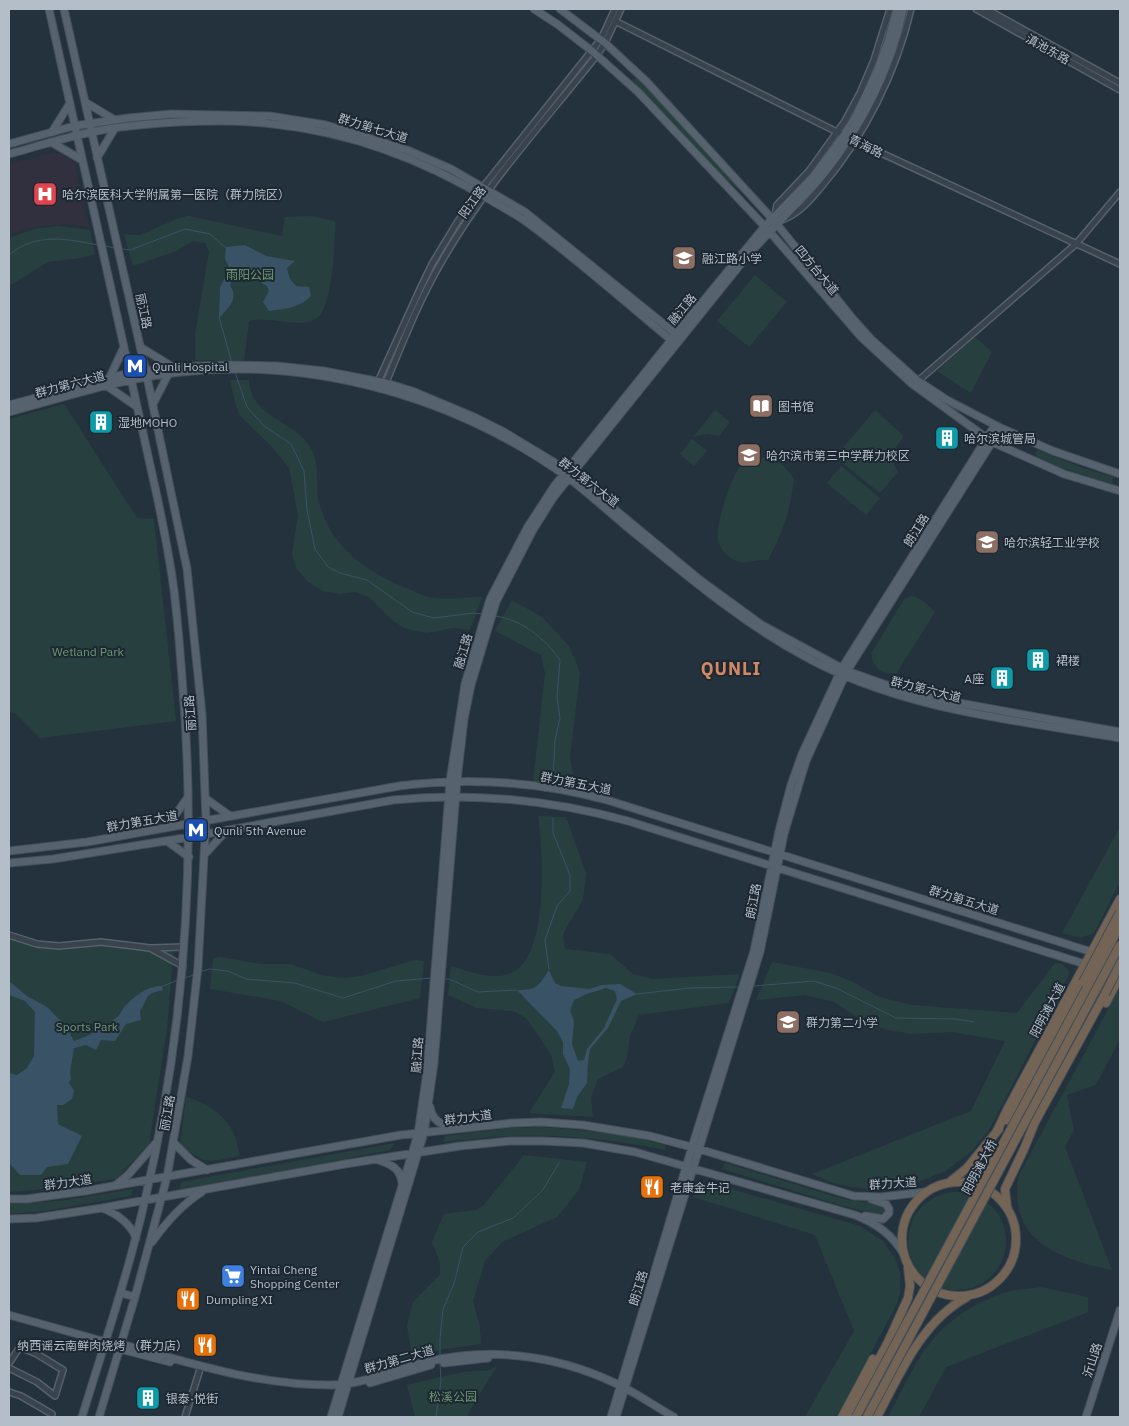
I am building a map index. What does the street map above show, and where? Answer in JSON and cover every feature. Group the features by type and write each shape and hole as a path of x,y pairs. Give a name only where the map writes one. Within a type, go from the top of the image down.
{"highway":[{"name":"阳明滩大道","path":"996,1133 1120,899"},
{"path":"948,1183 967,1168 1013,1110 1120,912"},
{"name":"阳明滩大桥","path":"856,1417 1120,926"},
{"name":"阳明滩大桥","path":"867,1417 1120,945"},
{"path":"877,1417 910,1355 925,1334 948,1310 971,1295 994,1284 1000,1279 1010,1264 1016,1248 1016,1239 1013,1222 1008,1210 1005,1189 1035,1122 1120,964"},
{"path":"1024,1149 1120,975"},
{"path":"848,1417 870,1377 908,1298 910,1286 901,1234 911,1206 925,1192 936,1186 948,1183 968,1183 987,1189 1008,1210"},
{"path":"907,1264 918,1280 934,1291 952,1296 971,1295"},
{"path":"842,1417 885,1338 902,1313"},
{"path":"882,1417 925,1334"}],"main road":[{"name":"丽江路","path":"49,9 157,496 171,571 186,723 190,824 183,966 173,1056 150,1180 136,1238 121,1293 82,1417"},
{"name":"丽江路","path":"64,9 147,373 186,569 202,714 206,820 198,967 188,1056 174,1142 149,1247 99,1417"},
{"name":"四方台大道","path":"534,9 595,53 638,92 767,229 834,308 870,346 918,389 990,440 1064,474 1120,491"},
{"name":"四方台大道","path":"560,9 603,41 658,94 776,220 852,318 871,339 918,380 947,400 998,427 1074,460 1120,474"},
{"name":"融江路","path":"776,220 847,136 877,71 888,42 897,9"},
{"name":"融江路","path":"568,474 673,337 767,229 824,173 870,101 908,9"},
{"path":"85,102 116,120"},
{"path":"52,132 70,103"},
{"name":"群力第七大道","path":"9,144 90,123 171,114 270,116 326,125 407,150 451,169 484,191"},
{"name":"群力第七大道","path":"9,154 91,132 170,123 223,122 273,124 324,132 352,139 404,156 484,191 525,212 673,337"},
{"path":"97,158 115,128"},
{"path":"52,142 82,160"},
{"name":"融江路","path":"331,1417 344,1387 430,1101 438,968 452,797 464,719 487,617 527,528 550,492 568,474 767,229"},
{"path":"124,348 108,382 136,406"},
{"path":"140,348 171,370 153,404"},
{"name":"群力第六大道","path":"9,405 147,373 227,367 309,369 412,391 504,432 568,474 700,580 762,625 843,673 896,694 939,706 1120,738"},
{"name":"群力第六大道","path":"9,412 108,382"},
{"name":"朗江路","path":"611,1417 622,1389 752,970 758,935 796,770 843,673 998,427"},
{"name":"群力第六大道","path":"843,673 937,699 1120,732"},
{"name":"群力第五大道","path":"9,851 87,842 399,786 454,781 543,787 615,803 1120,960"},
{"path":"166,828 189,797"},
{"name":"群力第五大道","path":"9,863 53,859 167,841 393,800 425,797 487,797 566,806 628,821 1120,975"},
{"path":"205,798 230,816"},
{"path":"205,855 227,830"},
{"path":"167,841 189,857"},
{"name":"融江路","path":"421,1133 437,987"},
{"path":"430,1101 432,1115 436,1121 462,1129"},
{"name":"群力大道","path":"9,1198 33,1198 115,1186 401,1135 512,1123 547,1122 583,1125 650,1136 854,1196 881,1197 925,1192"},
{"path":"9,1219 36,1218 102,1208 415,1153 501,1142 544,1141 625,1150 855,1215 883,1219 888,1216 889,1211 884,1203 854,1196"},
{"path":"115,1186 128,1175 157,1142"},
{"path":"174,1142 191,1160 207,1170"},
{"name":"融江路","path":"338,1417 344,1387 402,1189 415,1153"},
{"path":"375,1160 390,1165 398,1171 401,1177 402,1189"},
{"path":"149,1247 185,1204 207,1189"},
{"path":"102,1208 109,1211 132,1229 136,1238"},
{"path":"855,1215 890,1235 903,1253"},
{"path":"121,1293 135,1297"},
{"name":"沂山路","path":"1086,1417 1120,1310"},
{"path":"9,1315 105,1344"},
{"path":"9,1319 105,1344"},
{"name":"沂山路","path":"1091,1417 1120,1324"},
{"name":"群力第二大道","path":"120,1347 200,1368 246,1377 344,1387 425,1364 463,1357 507,1354 544,1359 580,1369 674,1417"},
{"name":"朗江路","path":"616,1417 622,1389"},
{"name":"群力第二大道","path":"622,1389 666,1417"}],"street":[{"path":"603,41 615,9"},
{"path":"603,41 621,9"},
{"path":"847,136 834,137 809,171 777,205 776,220 794,215 836,169 847,136 855,103 882,40 890,9"},
{"name":"滇池东路","path":"976,9 1120,90"},
{"name":"滇池东路","path":"986,9 1120,83"},
{"name":"青海路","path":"615,22 847,136 1120,264"},
{"name":"阳江路","path":"381,385 432,279 484,191 603,41"},
{"path":"832,153 834,137"},
{"path":"824,173 836,169"},
{"path":"918,380 1076,244 1120,192"},
{"path":"9,935 37,944 59,946 102,942 150,948 184,948"},
{"path":"150,948 183,966"},
{"path":"9,1363 20,1347 37,1354 63,1370 55,1396 37,1382 9,1368"},
{"path":"185,1417 200,1368"},
{"path":"9,1392 21,1396 52,1414 51,1417"}],"shaded area":[{"name":"哈尔滨医科大学附属第一医院（群力院区）","path":"55,152 75,163 89,227 66,224 27,228 9,234 9,164"},
{"path":"245,245 266,256 295,261 287,268 290,279 296,286 309,287 311,296 297,305 286,309 269,311 263,302 269,291 267,286 252,274 235,275 230,285 233,290 232,303 219,318 220,287 230,269 225,259 226,247"},
{"path":"549,970 555,983 561,986 589,989 602,985 620,984 637,994 621,1001 608,1028 590,1049 587,1083 577,1097 573,1109 561,1108 569,1084 570,1069 563,1054 563,1042 557,1031 517,990 537,986","holes":["606,988 615,991 617,999 604,1028 587,1049 584,1060 578,1061 572,1044 574,1022 570,1010 574,1000"]},
{"path":"9,981 27,996 47,1007 65,1025 74,1041 111,1022 129,1002 142,992 157,986 162,986 163,990 147,997 140,1011 141,1020 126,1024 115,1041 101,1040 96,1050 86,1045 74,1048 69,1083 74,1091 72,1099 63,1105 57,1105 58,1124 82,1136 68,1164 47,1167 41,1175 20,1175 9,1163 9,1073 17,1075 27,1068 34,1056 35,1012 25,1001 9,995"}],"green space":[{"path":"636,78 657,97 741,189 739,190 709,164 632,80"},
{"name":"雨阳公园","path":"189,216 282,236 285,217 311,216 335,221 334,256 330,284 328,296 320,315 312,321 300,323 262,319 249,321 244,361 195,360 195,334 209,252 205,243 193,241 176,251 133,266 124,234 140,235 179,218"},
{"path":"58,226 90,230 95,254 81,258 48,262 9,286 9,238 34,229"},
{"path":"755,275 787,302 749,347 717,321"},
{"path":"975,337 992,352 971,393 937,371"},
{"path":"230,380 249,380 257,403 274,418 303,438 310,447 316,462 320,506 326,522 343,547 354,558 379,575 424,596 444,599 482,597 470,630 453,628 427,633 406,629 393,621 369,597 355,592 340,594 323,591 307,581 296,568 292,555 298,515 289,468 272,447 240,416"},
{"name":"Wetland Park","path":"64,404 137,518 154,519 176,721 40,738 15,713 9,712 9,419"},
{"path":"715,410 730,422 719,436 707,434 693,437"},
{"path":"875,410 904,436 889,456 898,472 880,493 835,457"},
{"path":"692,439 707,451 694,466 680,454"},
{"path":"1038,450 1080,467 1113,477 1112,484 1055,466 1036,456 1035,453"},
{"path":"760,457 772,459 780,463 794,479 788,511 782,531 768,560 738,562 727,555 719,543 721,513 729,487 740,467 747,460"},
{"path":"841,466 880,498 866,515 827,483"},
{"path":"911,596 927,604 935,612 896,674 886,673 876,666 871,654 904,599"},
{"path":"512,600 542,617 569,646 580,672 570,757 575,788 533,782 545,673 541,655 495,631"},
{"path":"538,816 566,817 586,873 583,900 563,934 565,949 610,954 633,974 652,979 740,974 729,1003 639,1015 630,1036 627,1057 623,1067 598,1079 591,1098 593,1117 529,1113 555,1072 551,1054 526,1018 513,1011 477,1008 448,995 451,966 483,975 500,976 515,971 526,959 534,942 539,922 542,875"},
{"path":"1120,827 1120,882 1094,933 1080,938 1062,933"},
{"name":"Sports Park","path":"9,934 39,946 62,948 106,944 174,946 167,1029 149,1144 116,1179 9,1192"},
{"path":"221,957 261,964 291,964 321,975 341,978 361,976 415,960 424,961 420,998 323,1022 281,1001 210,989 213,958"},
{"path":"772,962 831,973 853,982 879,997 911,1005 1017,1013 1055,963 1062,964 1070,972 991,1127 973,1150 946,1171 905,1187 875,1190 831,1182 812,1174 971,1111 1005,1041 952,1032 913,1034 887,1030 863,1021 834,1002 805,995 756,1000"},
{"path":"1120,987 1120,1039 1096,1085 1067,1095 1074,1130 1065,1147 1112,1270 1086,1264 1059,1254 1036,1239 1027,1228 1021,1216 1017,1192 1018,1177"},
{"path":"186,1097 208,1106 227,1122 235,1136 240,1156 214,1161 202,1159 180,1144"},
{"path":"541,1127 604,1133 666,1145 665,1150 589,1138 550,1136 512,1136 443,1142 445,1136 510,1128"},
{"path":"395,1143 390,1150 180,1189 181,1182"},
{"path":"524,1155 587,1162 579,1190 557,1217 502,1242 485,1261 473,1301 480,1327 481,1344 412,1356 407,1326 413,1302 440,1275 440,1262 432,1242 444,1214 475,1210 483,1206"},
{"path":"725,1163 847,1200 880,1204 885,1206 886,1211 879,1215 840,1205 722,1169"},
{"path":"714,1184 860,1226 883,1241 894,1257 900,1272 900,1293 896,1306 836,1417 805,1417 854,1331 815,1235 693,1197 697,1185"},
{"path":"133,1189 131,1196 45,1211 9,1214 9,1204 60,1201"},
{"path":"957,1192 976,1195 992,1206 1003,1222 1006,1241 1003,1260 992,1276 976,1287 957,1290 938,1287 922,1276 911,1260 908,1241 911,1222 922,1206 938,1195"},
{"path":"1041,1287 1088,1297 1088,1312 946,1367 919,1417 888,1417 918,1360 930,1343 946,1326 966,1311 988,1299 1014,1290"},
{"name":"松溪公园","path":"497,1366 470,1410 468,1417 415,1417 407,1385 463,1372 490,1370"}],"waterway":[{"path":"122,249 130,250 185,229 210,234 226,248"},
{"path":"9,255 19,248 41,240 63,239 98,245"},
{"path":"105,246 116,248"},
{"path":"219,317 232,363"},
{"path":"235,372 247,407 264,426 291,444 304,471 307,510 315,549 328,567 340,573 367,580 412,612 434,618 473,613 484,614"},
{"path":"495,616 515,621 532,631 547,644 560,660 557,697 560,718 555,740 553,780"},
{"path":"549,969 545,940 557,906 570,891 570,875 553,833 553,818"},
{"path":"200,972 209,969 228,971 246,979 295,983 343,998 396,981 432,978"},
{"path":"184,978 194,975"},
{"path":"443,979 449,979 478,992 516,990"},
{"path":"163,986 178,980"},
{"path":"754,986 814,981 836,988 896,1018 956,1019 974,1022"},
{"path":"637,994 690,988 740,987"},
{"path":"440,1357 443,1309 454,1284 463,1247 478,1232 513,1218 542,1191 559,1163"},
{"path":"436,1417 441,1381 440,1363"}],"place":[{"name":"哈尔滨医科大学附属第一医院（群力院区）","path":"45,194"},
{"name":"融江路小学","path":"684,258"},
{"name":"Qunli Hospital","path":"135,366"},
{"name":"图书馆","path":"761,406"},
{"name":"湿地MOHO","path":"101,422"},
{"name":"哈尔滨城管局","path":"947,438"},
{"name":"哈尔滨市第三中学群力校区","path":"749,455"},
{"name":"哈尔滨轻工业学校","path":"987,542"},
{"name":"裙楼","path":"1038,660"},
{"name":"A座","path":"1002,678"},
{"name":"Qunli 5th Avenue","path":"196,830"},
{"name":"群力第二小学","path":"788,1022"},
{"name":"老康金牛记","path":"652,1187"},
{"name":"Yintai Cheng Shopping Center","path":"233,1276"},
{"name":"Dumpling XI","path":"188,1299"},
{"name":"纳西谣云南鲜肉烧烤 （群力店）","path":"205,1345"},
{"name":"银泰·悦街","path":"148,1398"}],"district":[{"name":"QUNLI","path":"731,668"}]}
